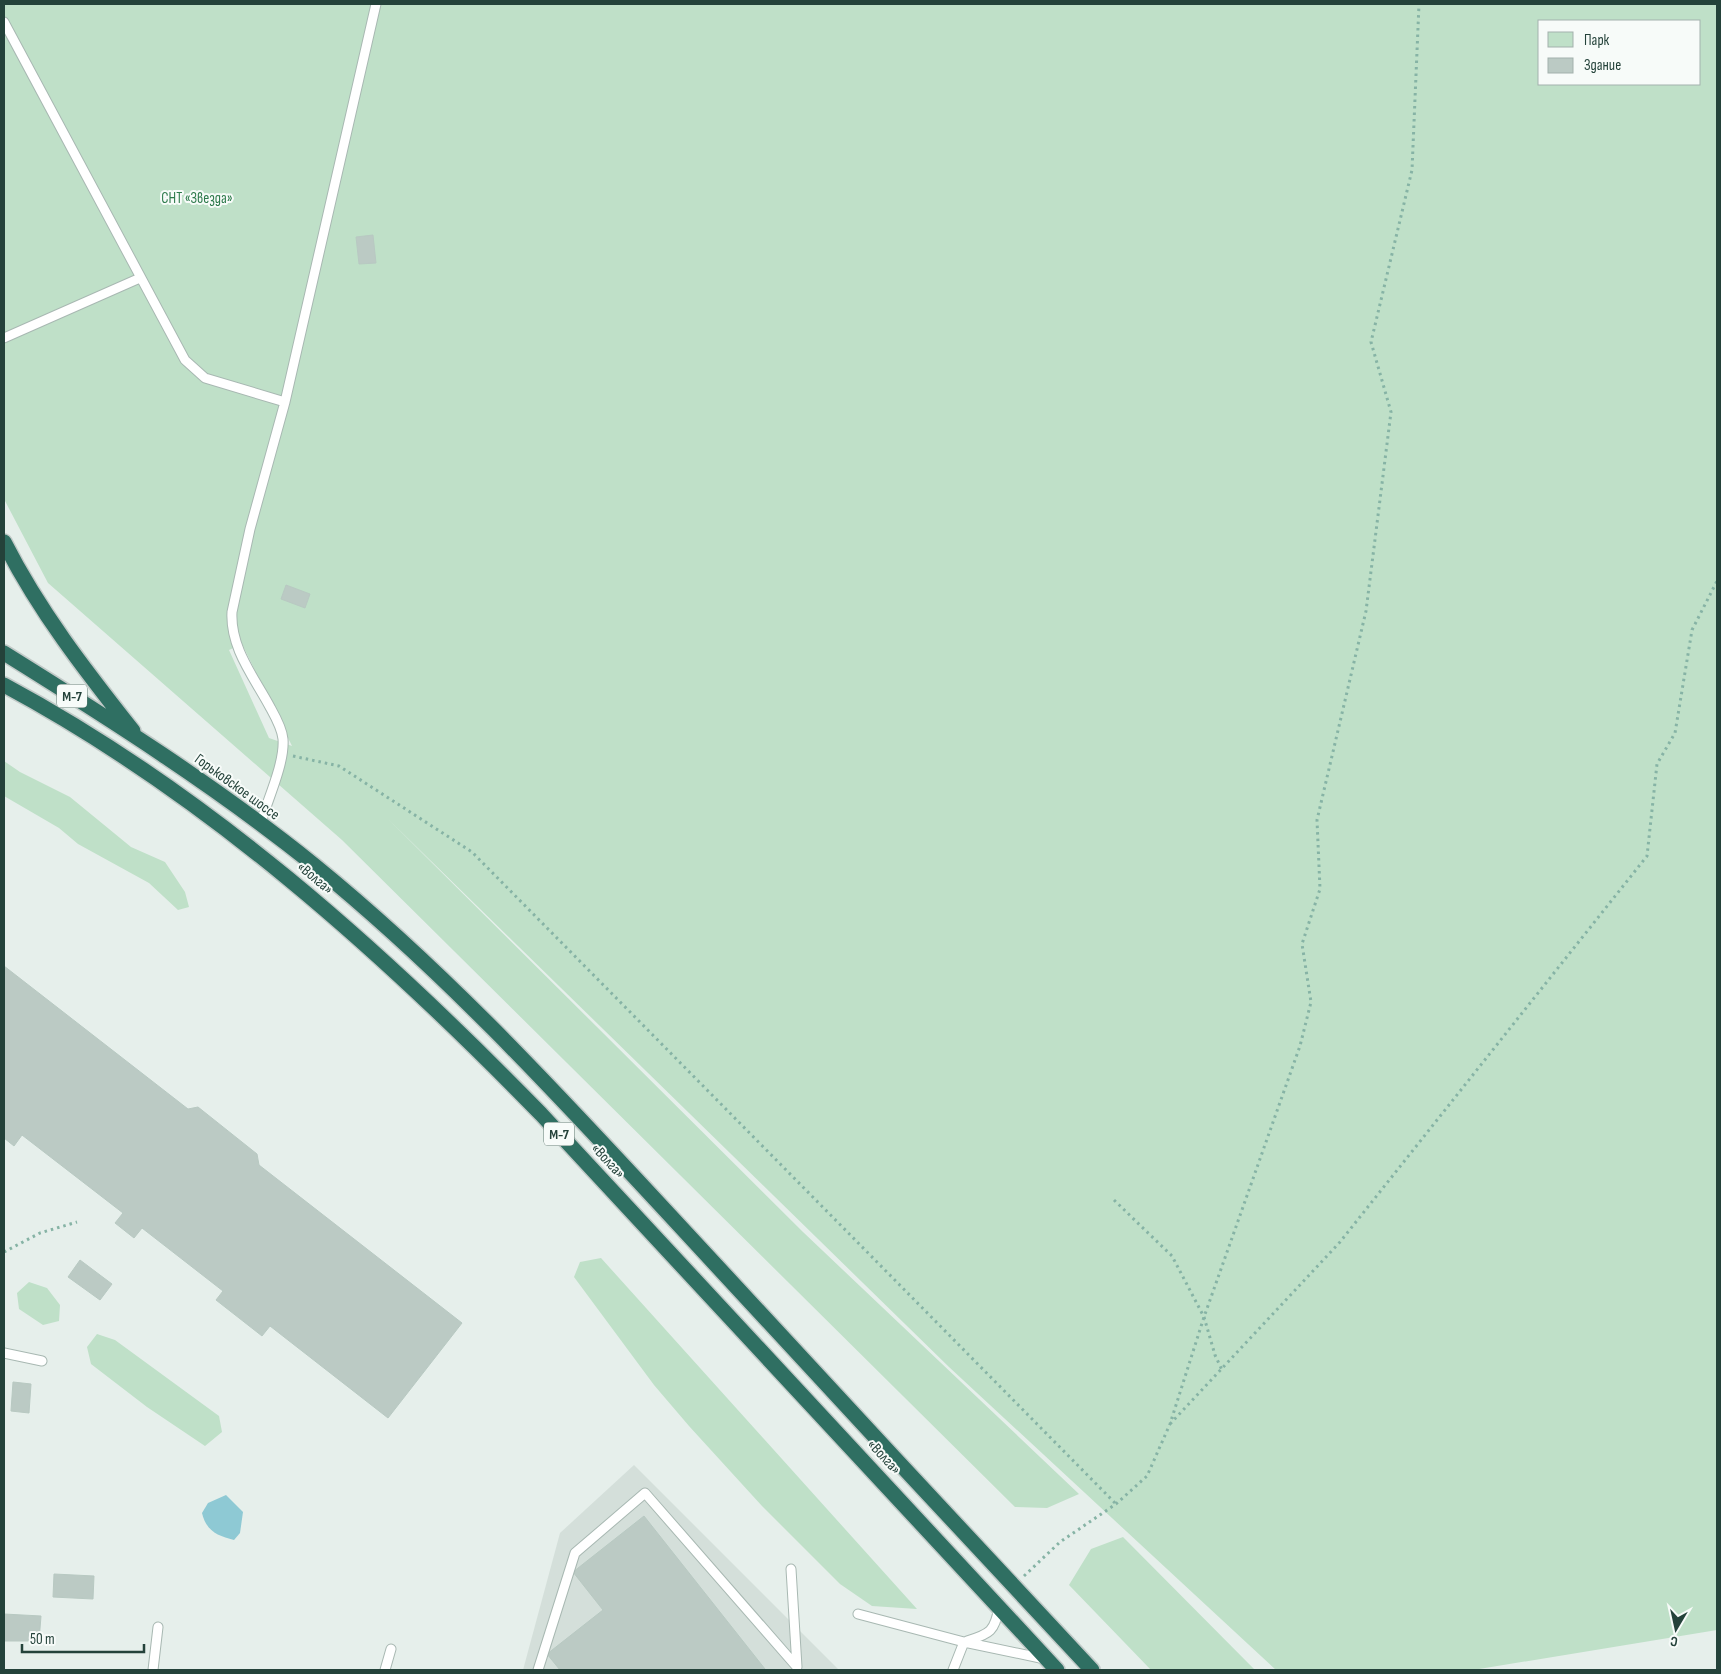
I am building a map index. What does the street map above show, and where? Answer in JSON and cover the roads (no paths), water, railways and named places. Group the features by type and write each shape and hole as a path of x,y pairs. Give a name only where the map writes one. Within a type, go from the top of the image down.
{"highway":[{"path":"4,542 24,581 57,632 140,740"},
{"name":"М-7","path":"4,653 140,740"},
{"name":"«Волга»","path":"4,685 30,699 178,792 280,872 374,951 482,1053 541,1114 1052,1665"},
{"name":"Горьковское шоссе","path":"140,740 313,864"},
{"name":"«Волга»","path":"313,864 435,971 543,1078 1092,1670"}],"lane":[{"path":"260,825 282,754 283,738 277,719 236,646 231,625 250,529 285,402 376,4"},
{"path":"4,22 185,360 205,378 285,402"},
{"path":"4,338 140,278"},
{"path":"4,1353 42,1361"},
{"path":"538,1670 575,1553 645,1493 797,1669"},
{"path":"790,1569 797,1669"},
{"path":"953,1670 964,1642 991,1632 997,1622 999,1607"},
{"path":"858,1614 1052,1665"},
{"path":"153,1670 158,1627"},
{"path":"385,1670 391,1649"}],"water":[{"path":"226,1495 243,1512 240,1533 234,1540 214,1532 206,1524 202,1513 208,1503"}],"park label":[{"name":"СНТ «Звезда»","path":"197,198"}]}
